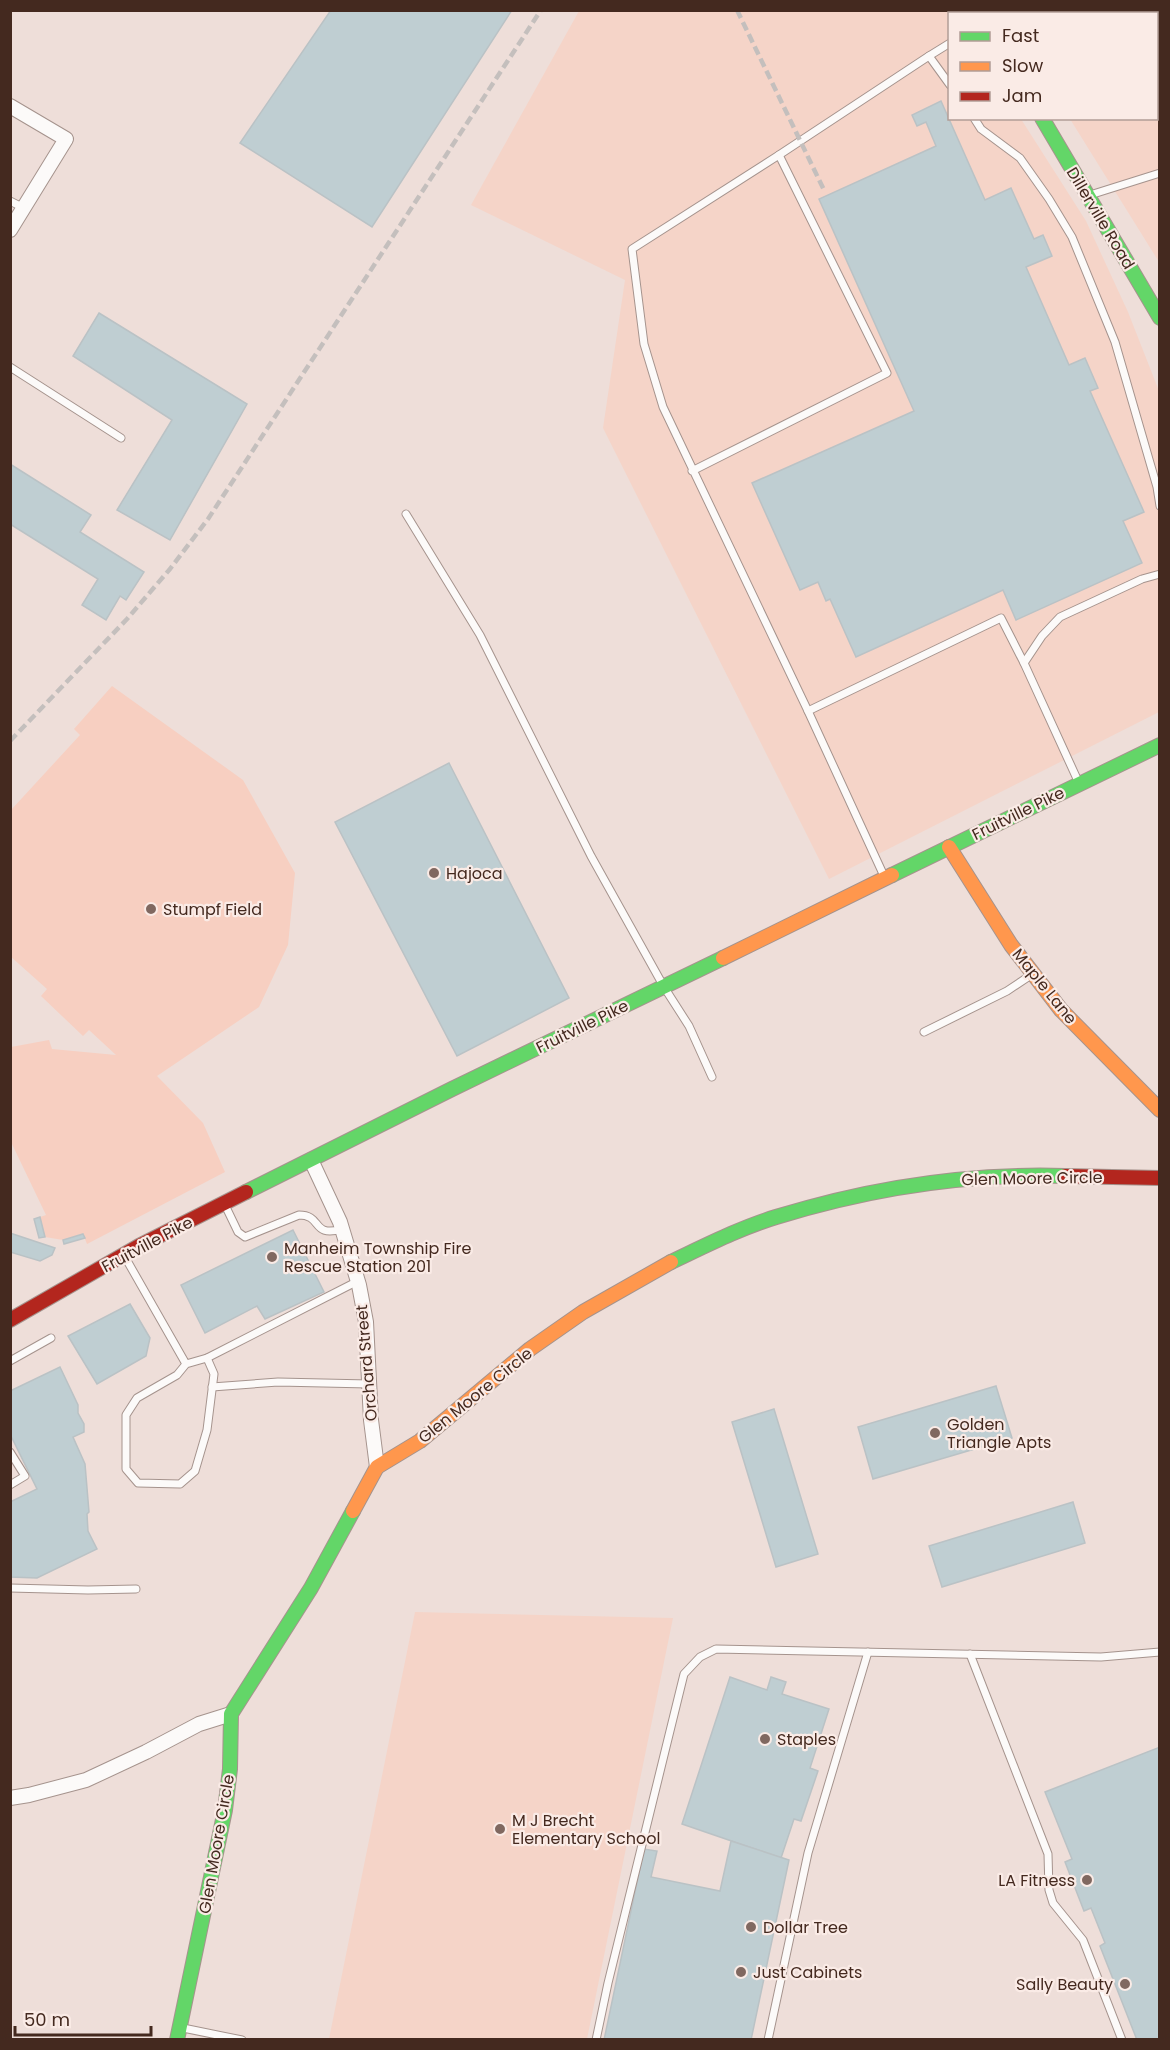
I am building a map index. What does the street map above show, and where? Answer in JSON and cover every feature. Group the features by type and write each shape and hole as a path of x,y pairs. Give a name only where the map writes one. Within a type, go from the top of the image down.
{"street":[{"path":"10,106 66,139 10,230"},
{"name":"Dillerville Road","path":"1043,120 1160,318"},
{"name":"Fruitville Pike","path":"10,1320 124,1254 452,1089 1160,745"},
{"name":"Maple Lane","path":"949,847 1011,945 1068,1017 1160,1110"},
{"name":"Orchard Street","path":"311,1160 342,1229 358,1281 366,1322 371,1420 377,1467"},
{"name":"Glen Moore Circle","path":"377,1467 420,1441 530,1349 592,1306 666,1264 724,1237 775,1217 874,1191 954,1179 1046,1175 1160,1178"},
{"path":"10,1798 29,1796 86,1780 199,1724 231,1714 311,1588 377,1467"},
{"name":"Glen Moore Circle","path":"178,2034 225,1810 230,1770 231,1714"}],"lane":[{"path":"885,879 663,407 644,344 632,249 948,44"},
{"path":"929,56 948,82"},
{"path":"975,120 981,129 1020,158 1072,237 1114,342 1157,487 1160,506"},
{"path":"692,471 887,373 779,155"},
{"path":"1088,196 1160,172"},
{"path":"10,201 24,208"},
{"path":"10,367 121,438"},
{"path":"406,514 480,635 591,856 664,987 689,1026 712,1077"},
{"path":"1024,663 1042,636 1060,617 1142,579 1160,574"},
{"path":"807,711 1001,618 1079,783"},
{"path":"924,1032 1007,991 1034,974"},
{"path":"225,1204 238,1233 245,1237 299,1215 309,1217 324,1232 329,1233 342,1229"},
{"path":"124,1254 186,1364"},
{"path":"207,1358 214,1374 207,1430 195,1471 180,1484 138,1484 126,1469 126,1415 137,1398 177,1375 186,1364 207,1358 358,1281"},
{"path":"10,1360 51,1338"},
{"path":"212,1387 278,1382 369,1384"},
{"path":"10,1452 25,1476 10,1485"},
{"path":"10,1588 136,1589"},
{"path":"596,2040 684,1674 700,1657 716,1649 1101,1657 1160,1652"},
{"path":"768,2040 808,1853 868,1652"},
{"path":"970,1654 1048,1854 1053,1903 1083,1940 1122,2040"},
{"path":"178,2034 242,2040"}],"shaded area":[{"path":"1019,10 1159,11 1159,262 1071,120 1158,120 1158,12 1016,12"},
{"path":"579,11 952,11 948,12 948,120 1022,120 1086,221 1128,312 1159,391 1159,712 829,879 603,428 625,280 471,205"},
{"name":"Stumpf Field","path":"112,686 243,780 295,873 288,945 259,1007 157,1076 203,1123 225,1172 87,1244 83,1234 63,1240 45,1237 40,1217 46,1215 11,1142 11,1047 49,1040 52,1049 116,1055 89,1030 83,1036 41,996 47,989 10,956 11,810 80,735 74,729"},
{"name":"M J Brecht Elementary School","path":"415,1612 673,1618 587,2039 329,2039"}],"building":[{"path":"331,10 512,10 372,227 240,143"},
{"path":"941,101 985,200 1011,188 1034,239 1043,235 1052,256 1026,267 1069,365 1085,358 1098,388 1090,391 1144,512 1123,521 1142,563 1016,620 1003,590 856,657 830,599 826,601 818,582 800,590 752,483 914,411 819,199 936,146 926,122 917,126 912,115"},
{"path":"99,313 247,404 170,540 117,510 172,420 73,356"},
{"path":"10,464 91,515 80,532 144,572 126,600 120,596 106,620 82,605 98,579 10,524"},
{"name":"Hajoca","path":"449,763 569,998 457,1056 335,822"},
{"path":"40,1217 45,1237 39,1238 34,1219"},
{"name":"Manheim Township Fire Rescue Station 201","path":"293,1230 324,1292 265,1319 257,1306 205,1333 181,1285"},
{"path":"10,1233 55,1248 52,1255 40,1261 10,1252"},
{"path":"83,1234 85,1238 64,1244 63,1240"},
{"path":"130,1304 150,1338 146,1356 97,1384 68,1336"},
{"path":"60,1367 78,1405 78,1413 84,1424 84,1432 73,1437 85,1464 89,1512 87,1514 88,1531 97,1549 37,1578 10,1577 10,1502 37,1489 10,1434 10,1391"},
{"name":"Golden Triangle Apts","path":"996,1386 1012,1438 873,1479 858,1427"},
{"path":"774,1409 818,1554 776,1567 732,1422"},
{"path":"1073,1502 1085,1543 942,1587 929,1546"},
{"name":"Staples","path":"730,1677 767,1690 771,1677 786,1682 782,1694 829,1709 810,1768 818,1771 801,1821 794,1819 781,1858 682,1824"},
{"path":"1160,1747 1160,2040 1137,2040 1100,1946 1105,1943 1091,1908 1084,1911 1065,1862 1072,1859 1045,1792"},
{"path":"731,1841 789,1860 751,2040 604,2040 644,1849 657,1851 651,1877 720,1891"}],"railway":[{"path":"10,741 127,619 170,569 208,519 541,10"},
{"path":"737,10 824,190"}],"traffic: fast":[{"path":"1043,120 1160,318"},
{"path":"892,875 1160,745"},
{"path":"246,1192 723,958"},
{"path":"671,1262 763,1221 883,1190 992,1177 1065,1176"},
{"path":"177,2040 225,1810 230,1769 231,1714 311,1588 353,1511"}],"traffic: slow":[{"path":"949,847 1011,945 1061,1010 1160,1110"},
{"path":"723,958 892,875"},
{"path":"353,1511 377,1467 420,1441 530,1349 583,1312 671,1262"}],"traffic: jam":[{"path":"1065,1176 1160,1178"},
{"path":"10,1320 139,1246 246,1192"}],"place":[{"name":"Hajoca","path":"434,873"},
{"name":"Stumpf Field","path":"151,909"},
{"name":"Manheim Township Fire Rescue Station 201","path":"272,1257"},
{"name":"Golden Triangle Apts","path":"935,1433"},
{"name":"Staples","path":"765,1739"},
{"name":"M J Brecht Elementary School","path":"500,1829"},
{"name":"LA Fitness","path":"1087,1880"},
{"name":"Dollar Tree","path":"751,1927"},
{"name":"Just Cabinets","path":"741,1972"},
{"name":"Sally Beauty","path":"1125,1984"}]}
